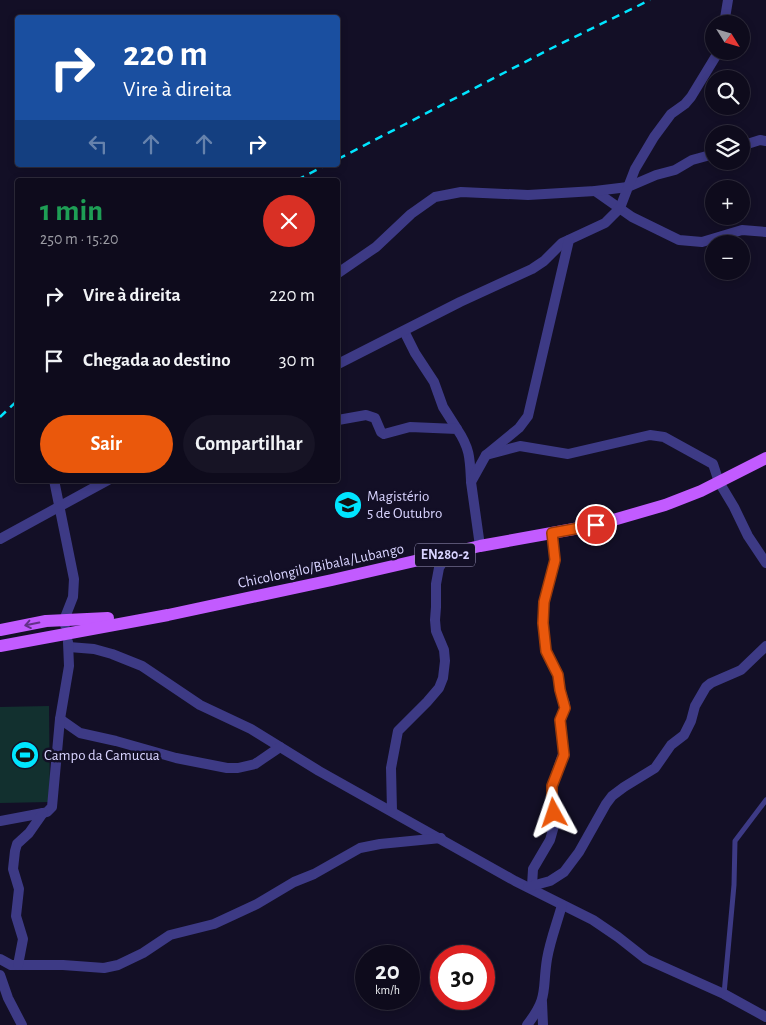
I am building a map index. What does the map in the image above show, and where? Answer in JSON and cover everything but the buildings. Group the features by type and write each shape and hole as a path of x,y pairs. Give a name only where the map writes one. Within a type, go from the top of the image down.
{"main road":[{"name":"Chicolongilo/Bibala/Lubango","path":"65,626 168,615 480,546 596,525 650,510 702,491 766,458"},
{"name":"EN280-2","path":"0,630 46,621 65,626"},
{"name":"EN280-2","path":"0,646 65,626"}],"street":[{"path":"726,15 728,0"},
{"path":"340,363 532,268 569,240 605,223 620,208 628,186 644,154 664,123 670,114 685,104 691,97 714,60"},
{"path":"750,143 760,140 766,141"},
{"path":"340,272 376,247 411,214 435,197 461,192 528,195 595,191 628,186 675,170 692,160 705,156"},
{"path":"595,191 632,217 663,233 690,242 702,242 736,230 747,229 766,232"},
{"path":"471,482 486,454 519,428 528,416 569,240"},
{"path":"404,331 415,353 434,382 443,406 465,440 469,450 471,482 480,546"},
{"path":"340,420 369,415 375,418 381,432 384,434 410,427 457,429"},
{"path":"486,454 520,446 568,454 656,435 680,445 713,464 719,482 748,536 766,563"},
{"path":"0,821 43,813 50,810 53,803 60,719 69,666 69,646 65,626 75,587 55,483"},
{"path":"0,539 103,483"},
{"path":"530,886 533,869 550,840 554,826 552,786 564,751 560,725 565,704 560,690 558,675 546,651 543,623 545,595 555,560 552,533"},
{"path":"392,811 391,768 397,733 427,702 443,678 444,650 434,620 436,584 446,555"},
{"path":"69,646 94,649 130,660 142,666 200,705 220,716 237,722 319,771 603,926 646,959 724,994 766,1017"},
{"path":"530,886 550,881 564,872 579,852 612,796 655,768 672,746 684,735 691,721 695,706 706,687 741,670 766,646"},
{"path":"60,719 80,733 168,756 228,768 238,768 254,764 280,747"},
{"path":"18,965 22,939 16,916 19,889 13,869 14,852 17,844 29,833 43,813"},
{"path":"0,960 11,965 62,965 104,968 118,965 143,953 170,935 214,924 257,904 294,882 314,874 360,848 380,844 441,838"},
{"path":"543,1025 542,1001 547,957 562,905"},
{"path":"0,975 8,998 22,1025"},
{"path":"527,1025 542,1001"}],"lane":[{"path":"724,994 734,885 735,841 766,800"}],"green space":[{"name":"Campo da Camucua","path":"49,706 50,802 0,803 0,707"}],"railway":[{"path":"340,158 550,49 650,0"},
{"path":"301,178 322,167"},
{"path":"0,417 15,403"}],"place":[{"name":"Magistério 5 de Outubro","path":"348,505"},
{"name":"Campo da Camucua","path":"25,755"}],"route":[{"path":"554,813 552,786 564,755 560,720 565,704 560,690 558,675 546,651 543,623 544,602 555,560 552,533 596,525"}]}
